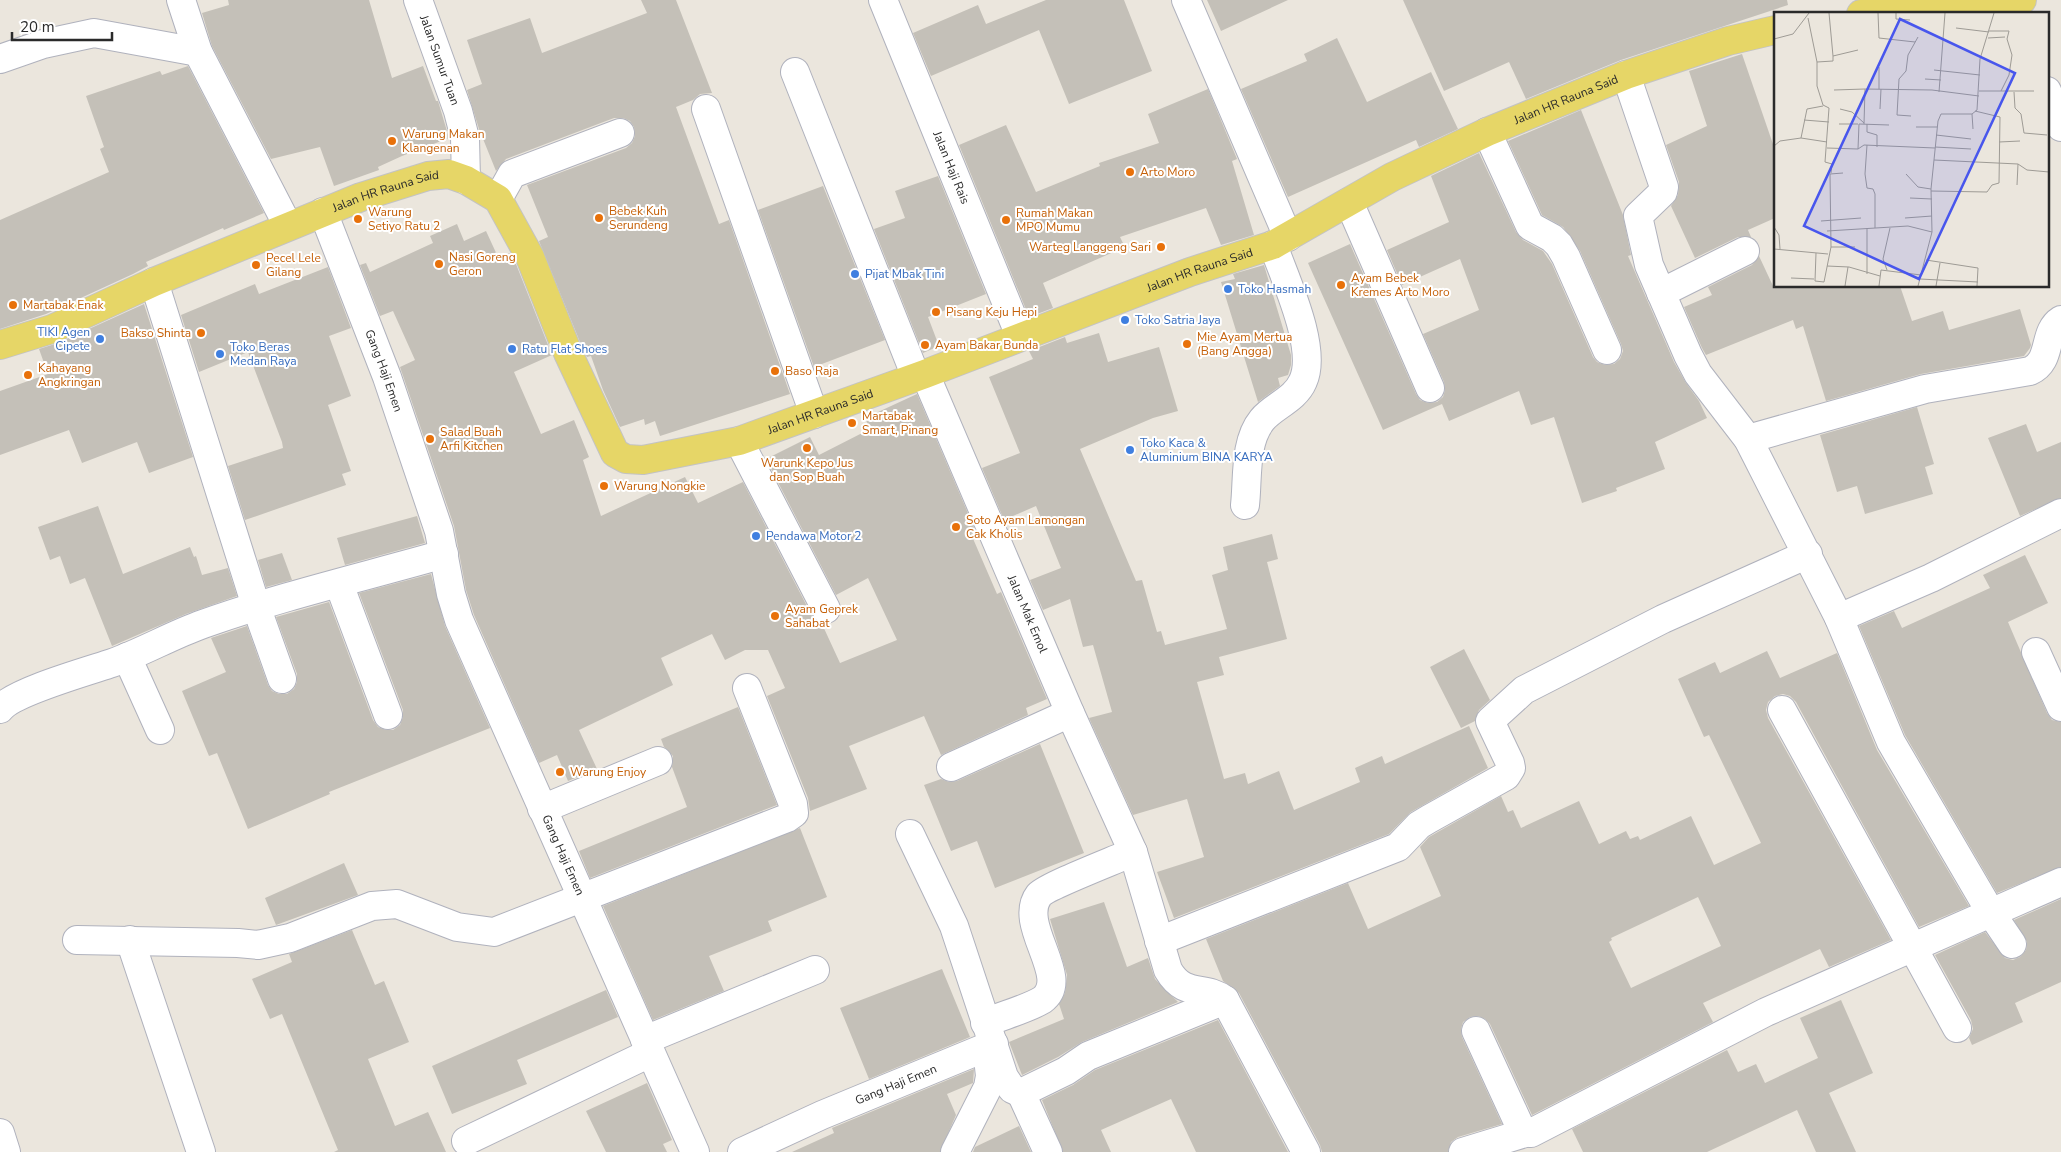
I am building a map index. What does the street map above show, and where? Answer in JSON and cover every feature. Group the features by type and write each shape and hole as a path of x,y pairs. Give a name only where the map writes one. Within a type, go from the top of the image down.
{"main road":[{"path":"1870,8 1939,10 2018,5"},
{"name":"Jalan HR Rauna Said","path":"0,344 52,329 154,282 361,197 428,176 449,174 466,180 498,199 530,257 568,353 615,453 626,459 643,460 739,441 920,375 1190,272 1280,241 1392,177 1487,132 1626,75 1728,41 1774,30"}],"street":[{"path":"181,0 198,52 288,226"},
{"name":"Jalan Sumur Tuan","path":"418,0 463,129 466,180"},
{"name":"Jalan Haji Rais","path":"884,0 1020,336"},
{"path":"1186,0 1280,241 1307,343 1308,362 1303,382 1284,404 1262,420 1252,437 1245,506"},
{"path":"0,59 43,44 94,32 198,52"},
{"name":"Jalan Mak Emol","path":"795,72 920,375 1134,852 1168,970 1180,985 1189,990 1217,994 1225,1000"},
{"path":"1626,75 1664,186 1663,192 1641,211 1638,216 1649,266 1698,374 1748,440 1808,554 1839,618 1891,742 1991,913 2012,944"},
{"path":"2048,94 2061,127"},
{"path":"706,109 814,414"},
{"path":"498,199 512,174 620,132"},
{"path":"1487,132 1530,226 1552,238 1566,257 1607,350"},
{"path":"1349,202 1430,388"},
{"name":"Gang Haji Emen","path":"323,212 387,377 442,542 451,594 459,620 695,1152"},
{"path":"1661,293 1745,251"},
{"path":"154,282 256,606 282,679"},
{"path":"1748,440 1925,390 2030,371 2037,368 2044,359 2053,327 2061,320"},
{"path":"739,441 826,609"},
{"path":"1839,618 1931,578 2061,513"},
{"path":"0,709 4,704 38,689 126,657 201,625 256,606 339,584 442,542"},
{"path":"1159,941 1398,847 1424,822 1506,776 1511,768 1510,763 1490,721 1524,690 1663,619 1808,554"},
{"path":"339,584 388,715"},
{"path":"2036,652 2061,707"},
{"path":"126,657 160,730"},
{"path":"76,940 238,943 258,946 290,938 372,906 397,904 458,927 494,932 787,818 794,813 793,804 748,688"},
{"path":"1782,710 1957,1028"},
{"path":"951,767 1070,713"},
{"path":"542,809 658,761"},
{"path":"910,834 954,926 988,1038 1004,1077 1012,1088 1021,1092 1048,1152"},
{"name":"Gang Haji Emen","path":"742,1152 988,1038 1042,1000 1050,990 1052,977 1035,926 1034,909 1039,895 1134,852"},
{"path":"1463,1152 1525,1133 1531,1133 1766,1012 2061,882"},
{"path":"130,940 202,1152"},
{"path":"466,1141 647,1047 815,970"},
{"path":"1021,1092 1066,1071 1088,1056 1225,1000 1306,1152"},
{"path":"1476,1031 1525,1133"},
{"path":"955,1152 988,1087 990,1076 988,1038"},
{"path":"0,1132 6,1152"}],"building":[{"path":"228,0 369,0 392,78 423,66 436,101 438,101 449,138 402,156 378,167 379,170 334,186 320,147 271,159 212,46 202,13 229,5"},
{"path":"641,0 676,0 712,93 700,94 693,100 676,107 719,224 729,220 790,394 660,436 655,421 645,425 644,419 620,427 603,390 591,356 587,357 582,347 539,241 548,237 527,185 626,148 632,143 635,136 634,127 630,121 623,118 614,118 506,159 496,171 479,129 467,90 482,84 467,40 530,18 542,53 647,13"},
{"path":"1046,0 1124,0 1152,71 1069,104 1039,30 931,76 913,33 978,5 986,24"},
{"path":"1207,0 1288,0 1221,31"},
{"path":"1403,0 1787,0 1788,5 1621,60 1526,99 1509,62 1444,91"},
{"path":"1337,38 1367,102 1431,72 1458,129 1419,147 1416,140 1288,197 1241,89 1307,61 1304,54"},
{"path":"1742,54 1774,147 1774,218 1748,230 1751,237 1738,237 1695,258 1671,206 1678,195 1679,182 1666,145 1707,126 1689,71"},
{"path":"188,66 264,213 224,230 223,228 146,262 148,266 133,274 46,314 0,329 0,220 109,172 100,149 104,147 86,96 160,71 162,75"},
{"path":"1208,89 1237,159 1232,161 1254,235 1221,245 1206,208 1120,237 1125,247 1043,283 1053,308 1029,317 959,145 1006,125 1036,192 1100,166 1099,163 1159,143 1148,114"},
{"path":"1581,110 1623,215 1631,255 1628,256 1674,362 1699,401 1707,418 1655,442 1665,469 1616,488 1617,491 1582,503 1554,417 1531,425 1519,391 1449,421 1442,404 1383,430 1308,263 1350,244 1416,394 1420,400 1428,403 1437,402 1443,397 1445,390 1444,382 1423,334 1479,310 1460,259 1402,285 1387,250 1449,222 1431,176 1479,153 1516,232 1523,240 1543,251 1552,264 1593,357 1597,362 1605,365 1614,364 1620,359 1623,351 1621,344 1580,251 1563,227 1542,215 1508,141"},
{"path":"938,176 986,294 928,317 939,346 923,353 874,229 905,218 895,191"},
{"path":"823,186 885,340 814,367 758,210"},
{"path":"457,224 464,241 486,231 498,257 510,253 516,264 552,355 514,372 541,434 574,420 589,457 583,460 601,516 685,477 698,503 743,482 812,616 822,624 840,663 897,640 868,578 836,595 766,459 810,437 819,455 870,429 865,418 917,394 976,532 971,534 997,594 1001,592 1047,699 1026,708 1028,715 941,755 924,716 849,746 867,789 810,811 808,798 767,696 785,688 768,650 745,650 725,660 712,634 661,658 673,685 579,730 597,769 568,781 557,755 539,763 474,615 466,590 454,526 400,367 415,360 393,311 380,316 360,265 366,263 370,272 433,243 430,236"},
{"path":"1759,256 1774,288 1901,288 1912,321 1943,311 1949,330 2020,309 2031,345 2024,356 1921,374 1826,401 1803,326 1796,329 1793,320 1706,355 1702,348 1684,307 1712,295 1708,287 1752,265"},
{"path":"1264,265 1291,355 1291,365 1288,375 1278,378 1280,386 1258,402 1221,282 1235,279 1233,274"},
{"path":"328,267 351,328 329,336 351,396 328,405 351,471 342,474 346,485 245,520 228,466 283,448 282,442 248,352 199,372 181,315 255,284 259,294"},
{"path":"144,304 193,457 149,473 137,442 82,463 69,430 0,455 0,391 48,374 39,349 58,343"},
{"path":"1099,333 1108,362 1159,347 1178,411 1153,418 1080,449 1136,581 1142,580 1157,632 1161,631 1165,645 1227,629 1212,575 1228,570 1223,547 1272,534 1278,559 1267,562 1287,639 1219,657 1224,675 1197,682 1224,779 1245,773 1248,784 1279,771 1294,810 1360,782 1355,768 1382,756 1385,764 1469,726 1488,768 1411,812 1389,834 1174,918 1157,872 1204,857 1187,799 1133,815 1089,718 1112,712 1093,645 1083,647 1070,599 1043,610 1030,580 1061,568 1036,506 1004,520 982,468 1020,453 989,377 1033,359 1029,351 1065,337 1067,343"},
{"path":"1917,407 1934,464 1925,467 1933,494 1865,514 1857,486 1837,492 1820,435"},
{"path":"2026,424 2037,452 2061,442 2061,498 2020,516 1988,438"},
{"path":"98,506 123,574 190,547 194,557 196,556 202,575 228,568 237,596 186,614 112,646 85,578 70,584 60,556 50,560 38,527"},
{"path":"417,516 425,543 345,565 337,538"},
{"path":"282,553 292,580 266,587 258,560"},
{"path":"2025,555 2048,603 2008,622 2047,713 2052,720 2061,722 2061,867 1997,893 1905,735 1859,626 1894,611 1902,628 1990,588 1983,575"},
{"path":"431,574 445,626 490,728 329,792 330,794 248,829 217,753 209,756 182,691 226,672 211,638 247,626 268,685 272,691 279,694 287,694 294,689 297,682 297,674 276,617 329,602 373,720 378,727 393,730 400,725 403,710 359,593"},
{"path":"1464,649 1490,700 1479,710 1475,721 1461,728 1430,667"},
{"path":"1767,651 1780,678 1837,653 1877,750 1969,906 1919,927 1796,702 1790,696 1783,694 1775,696 1768,702 1766,710 1768,718 1891,940 1829,967 1820,949 1703,1003 1713,1022 1532,1115 1490,1024 1478,1016 1470,1017 1463,1022 1461,1029 1462,1037 1502,1124 1458,1137 1451,1142 1448,1152 1322,1152 1239,993 1223,981 1206,939 1348,883 1368,929 1441,896 1420,847 1429,837 1501,796 1508,812 1513,810 1521,828 1579,801 1599,844 1626,831 1630,839 1638,836 1640,840 1691,816 1714,865 1761,843 1709,735 1704,737 1678,679 1715,662 1720,673","holes":["1698,897 1721,946 1631,988 1609,942 1612,940 1611,938"]},
{"path":"738,707 777,805 590,878 579,851 687,807 672,767 673,756 664,747 661,739"},
{"path":"1040,744 1084,853 995,888 977,841 951,851 924,785 941,779 949,782 957,781"},
{"path":"800,828 827,897 768,921 772,931 709,956 724,991 653,1020 603,906"},
{"path":"344,863 358,895 276,925 265,898"},
{"path":"2061,899 2061,982 2015,1003 2023,1022 1972,1045 1969,1038 1973,1029 1971,1020 1935,955 1985,932 2005,958 2013,960 2020,957 2026,950 2027,942 2014,920"},
{"path":"1104,902 1127,967 1148,958 1155,979 1178,1002 1082,1042 1058,1057 1022,1075 1009,1042 1064,1019 1059,1004 1065,993 1067,975 1050,919"},
{"path":"352,930 375,985 384,981 409,1042 368,1059 395,1126 428,1112 446,1152 334,1152 338,1150 282,1014 270,1019 252,979 292,962 289,954"},
{"path":"942,969 970,1037 869,1079 840,1008"},
{"path":"606,990 618,1017 517,1060 527,1084 452,1114 432,1066"},
{"path":"1841,1000 1873,1073 1829,1093 1856,1152 1816,1152 1797,1110 1707,1152 1583,1152 1572,1129 1727,1050 1738,1072 1756,1064 1765,1083 1818,1058 1800,1018"},
{"path":"1218,1020 1288,1152 1196,1152 1171,1099 1101,1130 1111,1152 1063,1152 1042,1100 1073,1085 1095,1070"},
{"path":"974,1069 973,1083 947,1094 956,1115 940,1152 792,1152 834,1133 832,1128"},
{"path":"647,1083 672,1140 663,1144 667,1152 606,1152 586,1111"},
{"path":"1019,1126 1031,1152 973,1152 975,1147"}],"place":[{"name":"Warung Makan Klangenan","path":"392,141"},
{"name":"Arto Moro","path":"1130,172"},
{"name":"Bebek Kuh Serundeng","path":"599,218"},
{"name":"Warung Setiyo Ratu 2","path":"358,219"},
{"name":"Rumah Makan MPO Mumu","path":"1006,220"},
{"name":"Warteg Langgeng Sari","path":"1161,247"},
{"name":"Nasi Goreng Geron","path":"439,264"},
{"name":"Pecel Lele Gilang","path":"256,265"},
{"name":"Pijat Mbak Tini","path":"855,274"},
{"name":"Ayam Bebek Kremes Arto Moro","path":"1341,285"},
{"name":"Toko Hasmah","path":"1228,289"},
{"name":"Martabak Enak","path":"13,305"},
{"name":"Pisang Keju Hepi","path":"936,312"},
{"name":"Toko Satria Jaya","path":"1125,320"},
{"name":"Bakso Shinta","path":"201,333"},
{"name":"TIKI Agen Cipete","path":"100,339"},
{"name":"Mie Ayam Mertua (Bang Angga)","path":"1187,344"},
{"name":"Ayam Bakar Bunda","path":"925,345"},
{"name":"Ratu Flat Shoes","path":"512,349"},
{"name":"Toko Beras Medan Raya","path":"220,354"},
{"name":"Baso Raja","path":"775,371"},
{"name":"Kahayang Angkringan","path":"28,375"},
{"name":"Martabak Smart, Pinang","path":"852,423"},
{"name":"Salad Buah Arfi Kitchen","path":"430,439"},
{"name":"Warunk Kepo Jus dan Sop Buah","path":"807,448"},
{"name":"Toko Kaca & Aluminium BINA KARYA","path":"1130,450"},
{"name":"Warung Nongkie","path":"604,486"},
{"name":"Soto Ayam Lamongan Cak Kholis","path":"956,527"},
{"name":"Pendawa Motor 2","path":"756,536"},
{"name":"Ayam Geprek Sahabat","path":"775,616"},
{"name":"Warung Enjoy","path":"560,772"}]}
